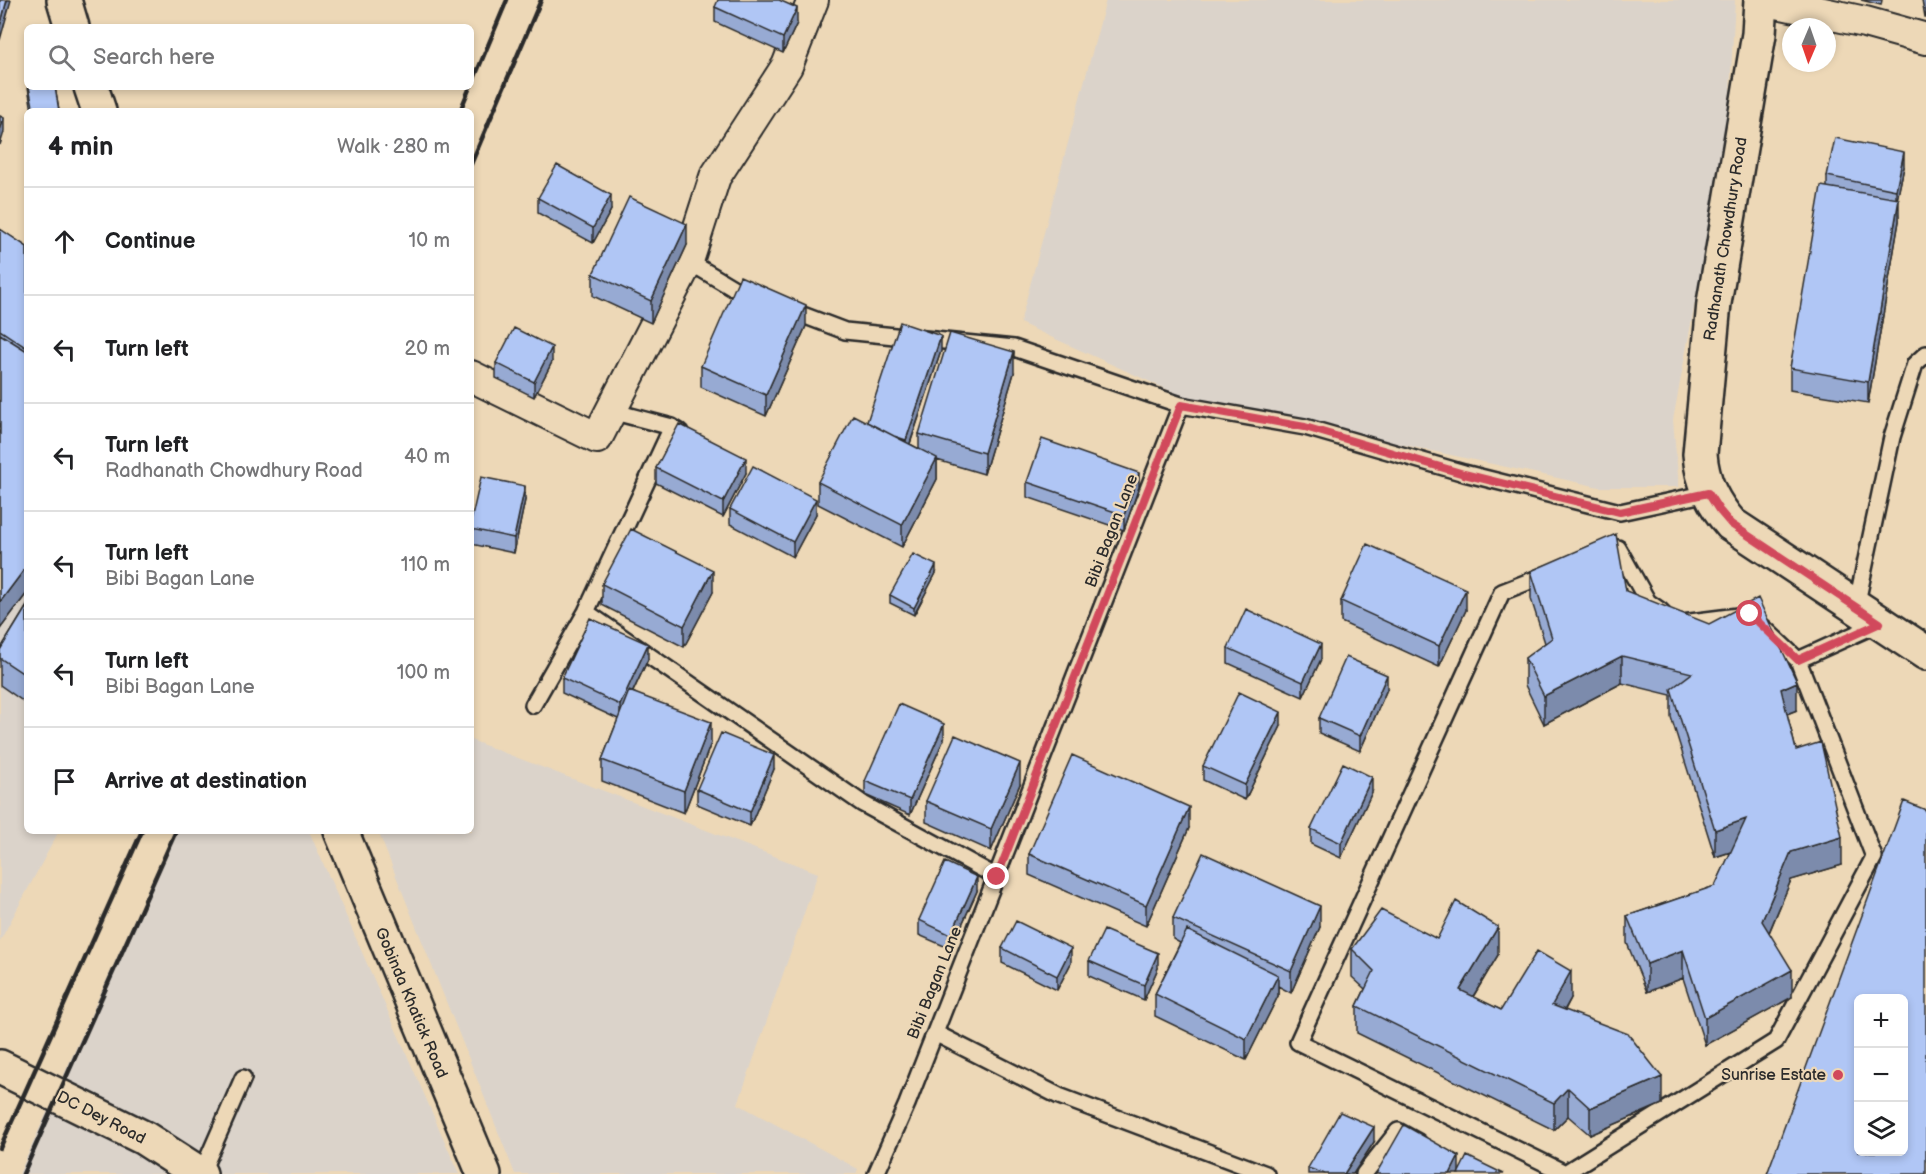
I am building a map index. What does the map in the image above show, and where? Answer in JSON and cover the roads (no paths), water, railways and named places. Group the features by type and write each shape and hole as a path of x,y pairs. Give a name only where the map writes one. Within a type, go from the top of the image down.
{"street":[{"path":"64,0 71,24"},
{"path":"474,377 597,438 688,261 715,177 787,66 813,0"},
{"path":"1762,0 1865,22 1926,39"},
{"name":"Radhanath Chowdhury Road","path":"1762,0 1759,34 1713,303 1700,454 1701,472 1708,493 1731,524 1926,652"},
{"path":"92,90 98,108"},
{"name":"Gobinda Khatick Road","path":"341,834 484,1174"},
{"name":"DC Dey Road","path":"0,1067 144,1138 201,1174"}],"lane":[{"path":"688,261 733,288 845,331 1014,348 1181,405 1305,427 1464,474 1620,512 1708,493"},
{"path":"1798,660 1868,615 1892,437 1915,364 1926,354"},
{"name":"Bibi Bagan Lane","path":"876,1174 935,1034 1181,405"},
{"path":"611,411 672,428 692,439"},
{"path":"533,705 586,612 672,428"},
{"path":"1565,568 1502,592 1298,1042 1565,1173 1776,1041 1874,857 1798,660 1750,614 1679,623 1648,602 1618,548 1586,560"},
{"path":"586,612 863,804 997,877"},
{"path":"935,1034 1059,1096 1266,1174"},
{"path":"201,1174 243,1078"},
{"path":"1364,1174 1398,1131 1428,1147"}],"railway":[{"path":"474,79 507,0"},
{"path":"474,157 541,0"},
{"path":"461,108 469,90"},
{"path":"0,1148 141,834"},
{"path":"23,1174 175,834"}],"place":[{"name":"Sunrise Estate","path":"1838,1075"}]}
